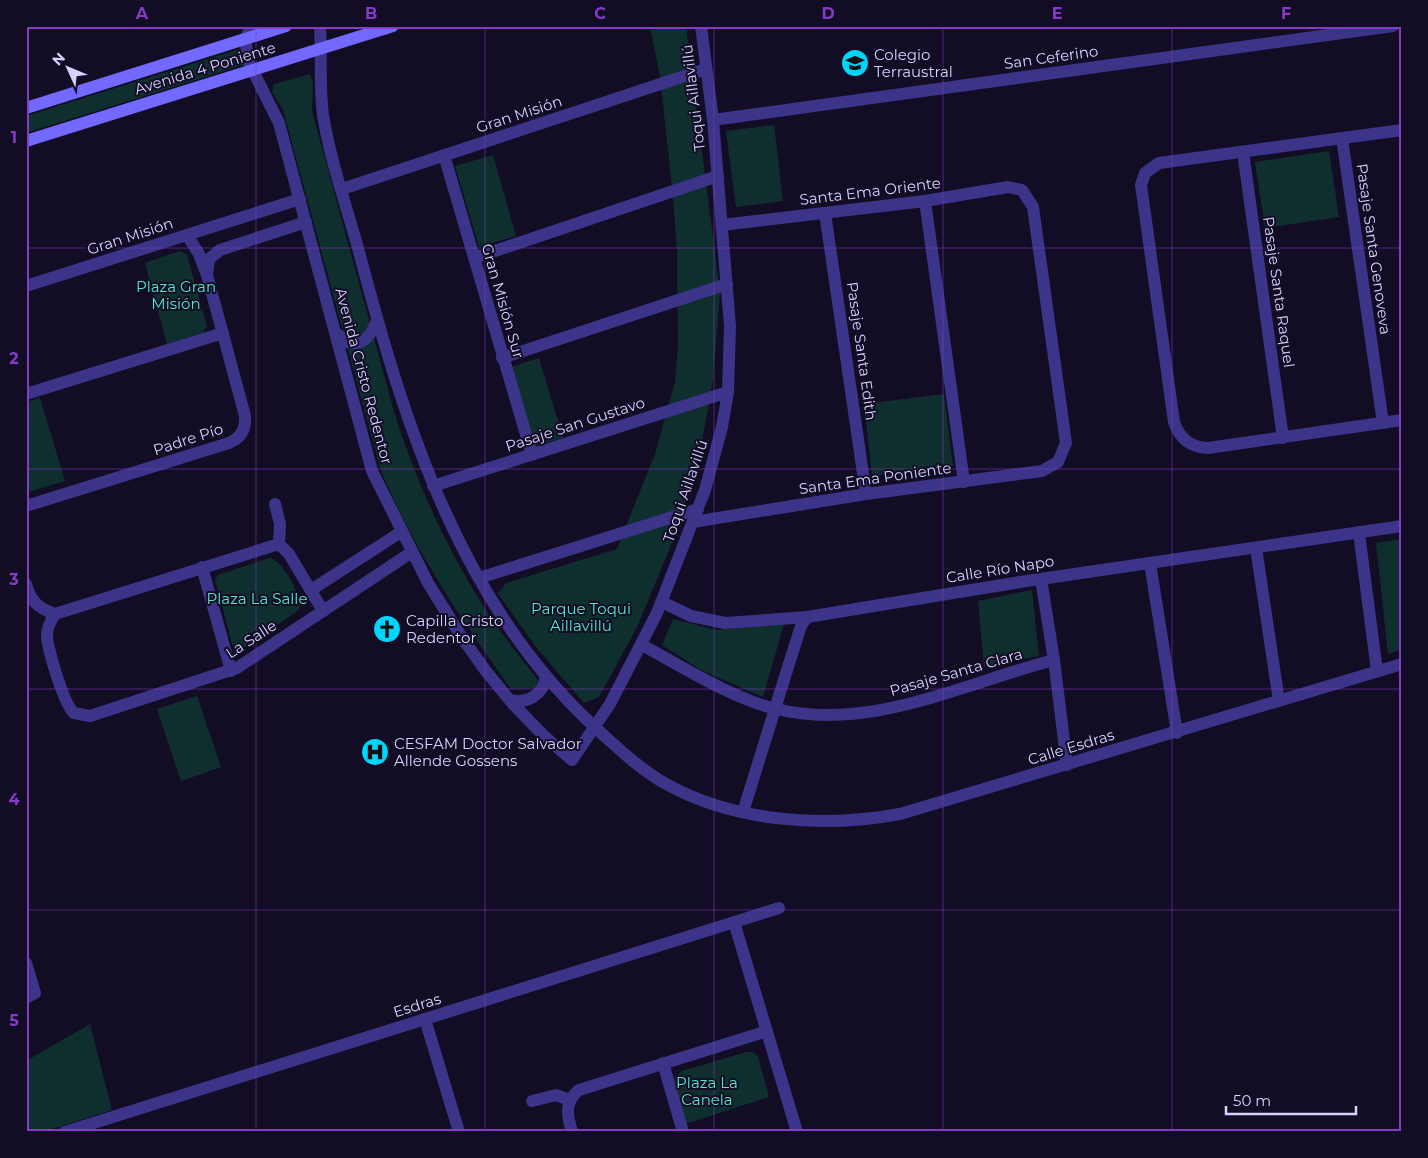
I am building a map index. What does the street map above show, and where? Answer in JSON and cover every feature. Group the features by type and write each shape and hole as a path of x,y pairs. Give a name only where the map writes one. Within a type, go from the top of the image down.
{"street":[{"path":"245,39 252,26"},
{"name":"Avenida 4 Poniente","path":"26,108 286,26"},
{"name":"Avenida Cristo Redentor","path":"320,26 324,117 377,320 404,407 433,486 458,542 497,609 546,676 594,727"},
{"name":"Avenida 4 Poniente","path":"26,141 393,26"},
{"name":"Toqui Aillavillú","path":"572,760 610,704 642,645 662,602 698,509 718,448 728,392 730,347 722,225 713,120 700,26"},
{"name":"San Ceferino","path":"713,120 1393,26"},
{"name":"Avenida Cristo Redentor","path":"245,39 246,52 252,70 279,123 372,471 401,532 455,627 485,670 510,700 543,735 572,760"},
{"name":"Gran Misión","path":"342,189 706,69"},
{"path":"1402,130 1159,163 1145,173 1142,191 1174,422 1181,437 1193,446 1208,448 1402,420"},
{"name":"Pasaje Santa Genoveva","path":"1342,138 1383,423"},
{"name":"Pasaje Santa Raquel","path":"1243,152 1283,438"},
{"name":"Gran Misión Sur","path":"444,155 532,455"},
{"path":"474,258 718,176"},
{"name":"Santa Ema Oriente","path":"722,225 925,201 1008,187 1022,190 1033,207 1065,433 1065,450 1058,462"},
{"name":"Gran Misión","path":"26,286 300,199"},
{"path":"925,201 964,482"},
{"name":"Pasaje Santa Edith","path":"825,213 866,494"},
{"path":"207,275 209,259 220,250 306,222"},
{"name":"Padre Pío","path":"26,506 235,440 244,429 245,416 207,275 199,254 186,235"},
{"path":"502,358 726,284"},
{"path":"335,332 347,342 362,342 372,334 377,320"},
{"path":"26,394 223,333"},
{"name":"Pasaje San Gustavo","path":"433,486 728,392"},
{"name":"Santa Ema Poniente","path":"693,522 866,494 1042,471 1058,462"},
{"path":"275,504 280,524 278,544"},
{"path":"479,578 698,509"},
{"name":"Calle Río Napo","path":"662,602 691,616 725,623 807,617 1040,579 1402,526"},
{"path":"311,590 401,532"},
{"path":"1359,533 1377,671"},
{"path":"26,584 30,598 35,604 55,614 278,544"},
{"path":"278,544 289,554 323,611"},
{"path":"1256,548 1279,701"},
{"name":"La Salle","path":"55,614 50,622 47,637 65,702 74,713 90,716 231,672 412,552"},
{"path":"1150,563 1177,732"},
{"path":"202,567 231,672"},
{"path":"1040,579 1054,660 1067,765"},
{"path":"743,812 801,626 807,617"},
{"name":"Pasaje Santa Clara","path":"642,645 724,689 775,709 837,714 889,708 922,701 1054,660"},
{"name":"Calle Esdras","path":"594,727 635,763 667,784 719,807 793,819 850,820 880,818 900,814 1067,765 1402,664"},
{"path":"510,700 522,702 535,697 543,688 546,676"},
{"name":"Esdras","path":"65,1132 779,908"},
{"path":"734,922 796,1132"},
{"path":"26,963 30,996"},
{"path":"425,1019 455,1131"},
{"path":"572,1132 567,1112 570,1100 580,1090 767,1031"},
{"path":"662,1064 683,1132"},
{"path":"532,1101 556,1095 570,1100"}],"green space":[{"name":"Parque Toqui Aillavillú","path":"650,26 686,26 720,293 713,379 697,471 670,548 637,627 599,697 584,703 536,647 498,594 506,583 617,549 655,454 675,382 678,344 677,250 660,77"},
{"path":"240,49 244,65 26,133 26,116"},
{"path":"310,74 313,83 312,111 402,436 423,491 449,546 478,598 538,680 535,688 511,689 439,583 407,527 380,468 283,110 272,92 274,84"},
{"path":"774,125 783,201 736,207 726,131"},
{"path":"1329,151 1339,217 1265,228 1255,162"},
{"path":"493,155 516,236 479,247 455,166"},
{"name":"Plaza Gran Misión","path":"180,251 187,255 207,326 203,333 167,344 145,263"},
{"path":"539,358 563,438 535,446 511,367"},
{"path":"944,394 953,466 872,476 864,404"},
{"path":"40,398 65,481 28,492 26,402"},
{"path":"1402,539 1402,649 1388,654 1376,543"},
{"name":"Plaza La Salle","path":"269,558 280,565 295,588 299,610 239,651 234,651 215,580 218,575"},
{"path":"1032,590 1039,656 984,667 978,601"},
{"path":"673,619 716,630 784,624 763,697 701,670 662,645"},
{"path":"197,696 221,767 181,781 157,709"},
{"path":"90,1024 112,1110 43,1132 26,1132 26,1061"},
{"name":"Plaza La Canela","path":"746,1052 753,1052 758,1057 769,1097 685,1124 674,1078 682,1071"}],"place":[{"name":"Colegio Terraustral","path":"855,63"},
{"name":"Capilla Cristo Redentor","path":"387,629"},
{"name":"CESFAM Doctor Salvador Allende Gossens","path":"375,752"}]}
